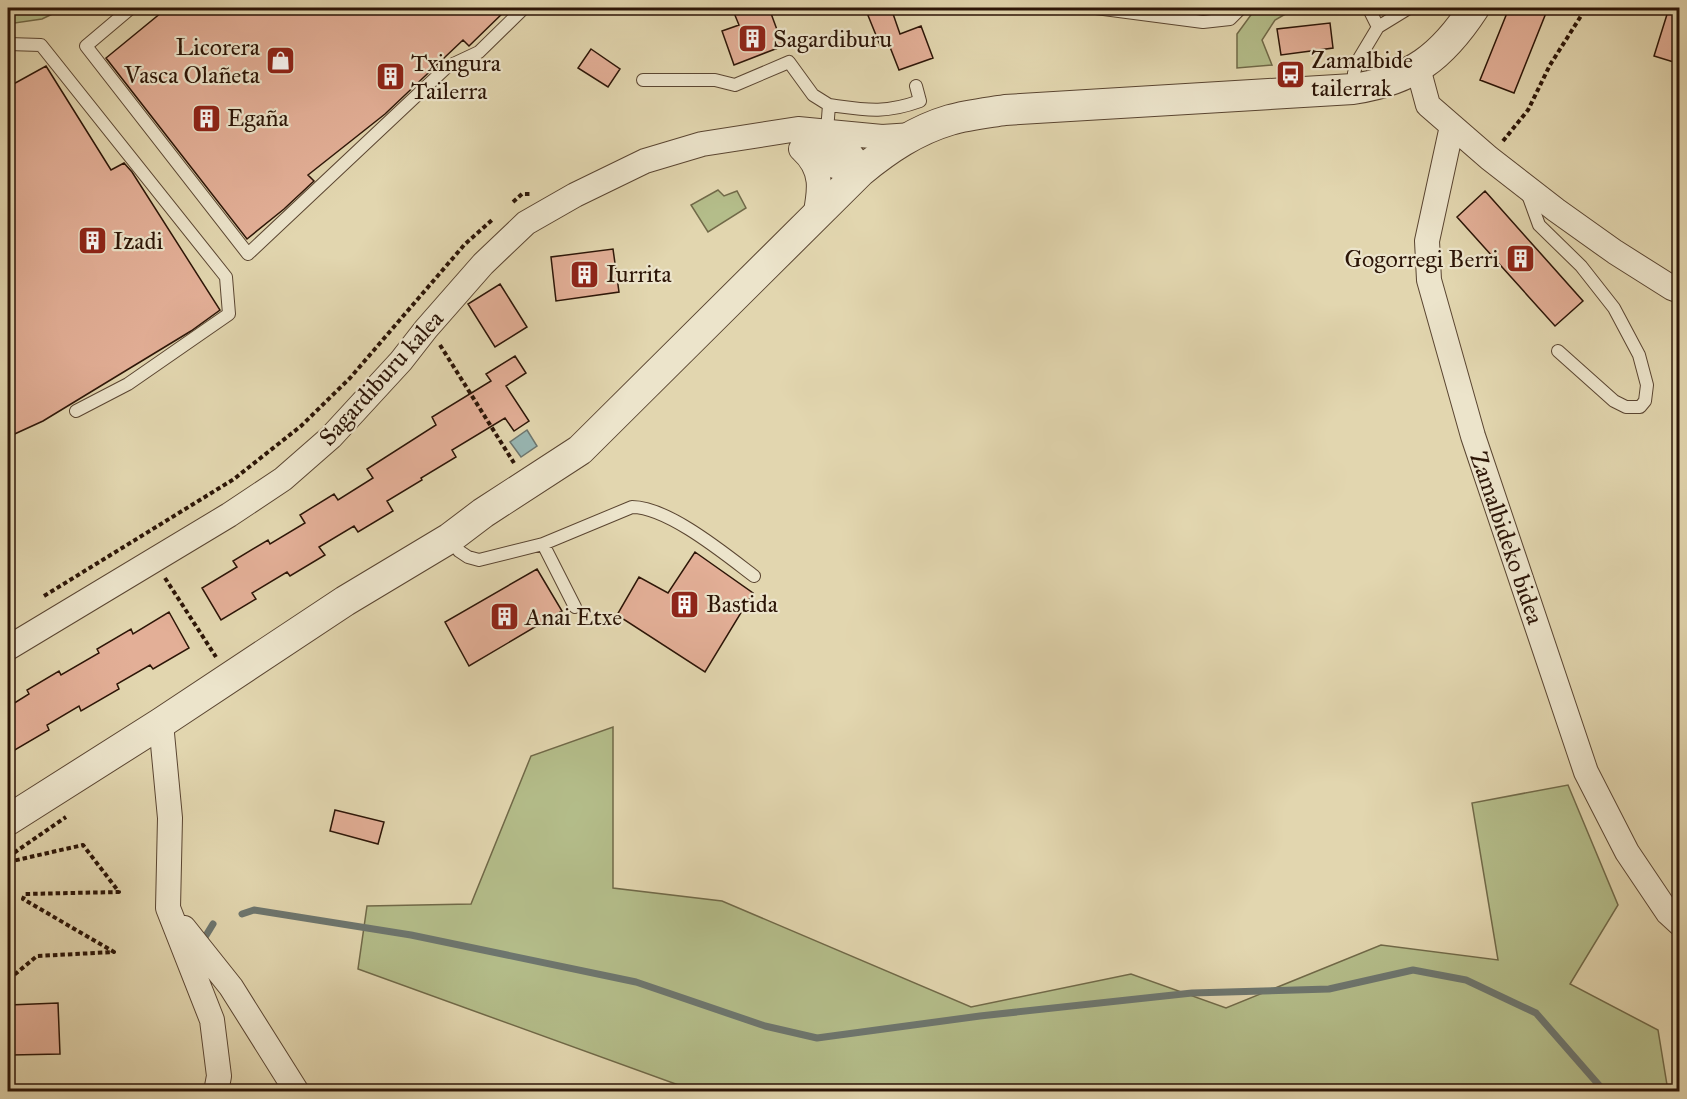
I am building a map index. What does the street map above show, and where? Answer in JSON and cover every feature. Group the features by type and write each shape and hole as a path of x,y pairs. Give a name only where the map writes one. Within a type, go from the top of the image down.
{"street":[{"path":"8,820 161,723 345,601 450,538 483,513 580,450 861,171 885,151 913,135 949,120 1005,110 1353,90 1376,86 1398,79 1418,68 1446,44 1474,8"},
{"path":"1418,68 1428,105 1489,158 1615,252 1680,291"},
{"name":"Zamalbideko bidea","path":"1452,126 1427,241 1429,279 1473,436 1586,772 1627,852 1668,913 1680,924"},
{"name":"Sagardiburu kalea","path":"8,648 229,515 283,479 331,437 401,361 483,264 526,223 575,195 645,161 702,144 758,135 784,140 812,137 913,135"},
{"path":"812,137 808,155 818,173 820,183 815,217"},
{"name":"Sagardiburu kalea","path":"812,137 833,166 861,171"},
{"path":"161,723 170,818 168,908 212,1020 219,1076 216,1092"},
{"path":"168,908 231,987 297,1092"}],"lane":[{"path":"132,8 86,45 248,254 447,67 478,52 524,8"},
{"path":"1096,8 1203,22 1230,19 1241,8"},
{"path":"1370,8 1378,27"},
{"path":"1353,90 1357,62 1378,27 1409,8"},
{"path":"8,44 41,45 226,277 229,314 128,384 76,411"},
{"path":"643,80 715,80 735,85 789,62 813,95 829,105 872,111 900,109 920,101 916,86"},
{"path":"812,137 829,105"},
{"path":"1524,185 1539,225 1581,266 1614,308 1639,355 1647,385 1645,401 1640,407 1626,407 1614,400 1558,351"},
{"path":"450,538 459,551 479,560 543,543 632,507 642,507 652,510 703,538 754,576"},
{"path":"543,543 575,607"}],"path":[{"path":"1489,158 1528,110 1550,65 1586,8"},
{"path":"37,601 234,479 301,426 351,378 404,315"},
{"path":"435,338 519,471"},
{"path":"160,570 218,660"},
{"path":"8,862 82,845 119,892 25,894 23,899 114,952 37,956 8,980"}],"green space":[{"path":"8,8 65,8 42,19 8,24"},
{"path":"1256,8 1296,8 1275,20 1262,40 1272,65 1237,68 1237,34"},
{"path":"718,190 724,196 737,191 746,208 708,232 691,205"},
{"path":"613,727 613,888 722,901 971,1007 1131,974 1226,1008 1381,945 1498,960 1472,803 1568,785 1618,905 1570,984 1658,1030 1668,1091 695,1091 358,969 367,906 471,904 531,756"}],"water":[{"path":"527,430 537,446 521,457 510,442"}],"building":[{"path":"167,8 508,8 469,46 463,40 385,114 308,175 314,181 247,239 106,58"},
{"name":"Sagardiburu","path":"732,8 769,8 783,46 734,65 722,31 739,25"},
{"path":"865,8 891,8 900,34 921,26 933,58 899,70 888,42 880,45"},
{"path":"1509,8 1548,8 1514,93 1480,80"},
{"path":"1669,8 1680,8 1680,64 1654,56"},
{"path":"1330,23 1333,48 1281,55 1277,29"},
{"path":"591,49 620,69 608,87 578,68"},
{"name":"Izadi","path":"46,66 111,170 124,163 132,172 220,310 191,331 43,421 8,437 8,87"},
{"name":"Gogorregi Berri","path":"1485,191 1583,301 1555,326 1457,217"},
{"name":"Iurrita","path":"613,249 619,292 556,301 551,257"},
{"path":"500,284 527,327 495,347 468,304"},
{"path":"515,356 526,373 506,386 529,421 514,431 505,418 452,450 456,457 387,501 393,511 358,532 354,526 319,547 325,555 290,576 287,572 252,593 256,599 221,620 202,588 237,567 233,561 268,540 270,544 305,523 300,515 334,494 338,500 373,478 367,469 436,425 432,417 491,381 486,374"},
{"name":"Bastida","path":"695,552 753,593 705,672 617,615 639,577 668,593"},
{"name":"Anai Etxe","path":"537,569 562,611 469,666 445,622"},
{"path":"169,612 189,648 153,669 150,665 117,684 119,689 81,711 79,706 47,725 49,730 8,754 8,707 29,694 27,690 59,671 61,675 99,653 97,649 131,629 133,634"},
{"path":"335,810 384,822 378,844 330,831"},
{"path":"58,1003 60,1054 11,1055 9,1005"}],"waterway":[{"path":"242,914 254,910 411,935 636,982 765,1026 817,1038 980,1016 1192,993 1329,989 1413,970 1466,980 1536,1013 1605,1092"},
{"path":"202,942 213,924"}],"place":[{"name":"Sagardiburu","path":"752,39"},
{"name":"Licorera Vasca Olañeta","path":"281,61"},
{"name":"Zamalbide tailerrak","path":"1290,74"},
{"name":"Txingura Tailerra","path":"390,77"},
{"name":"Egaña","path":"206,118"},
{"name":"Izadi","path":"92,241"},
{"name":"Gogorregi Berri","path":"1520,259"},
{"name":"Iurrita","path":"585,274"},
{"name":"Bastida","path":"685,604"},
{"name":"Anai Etxe","path":"504,617"}]}
